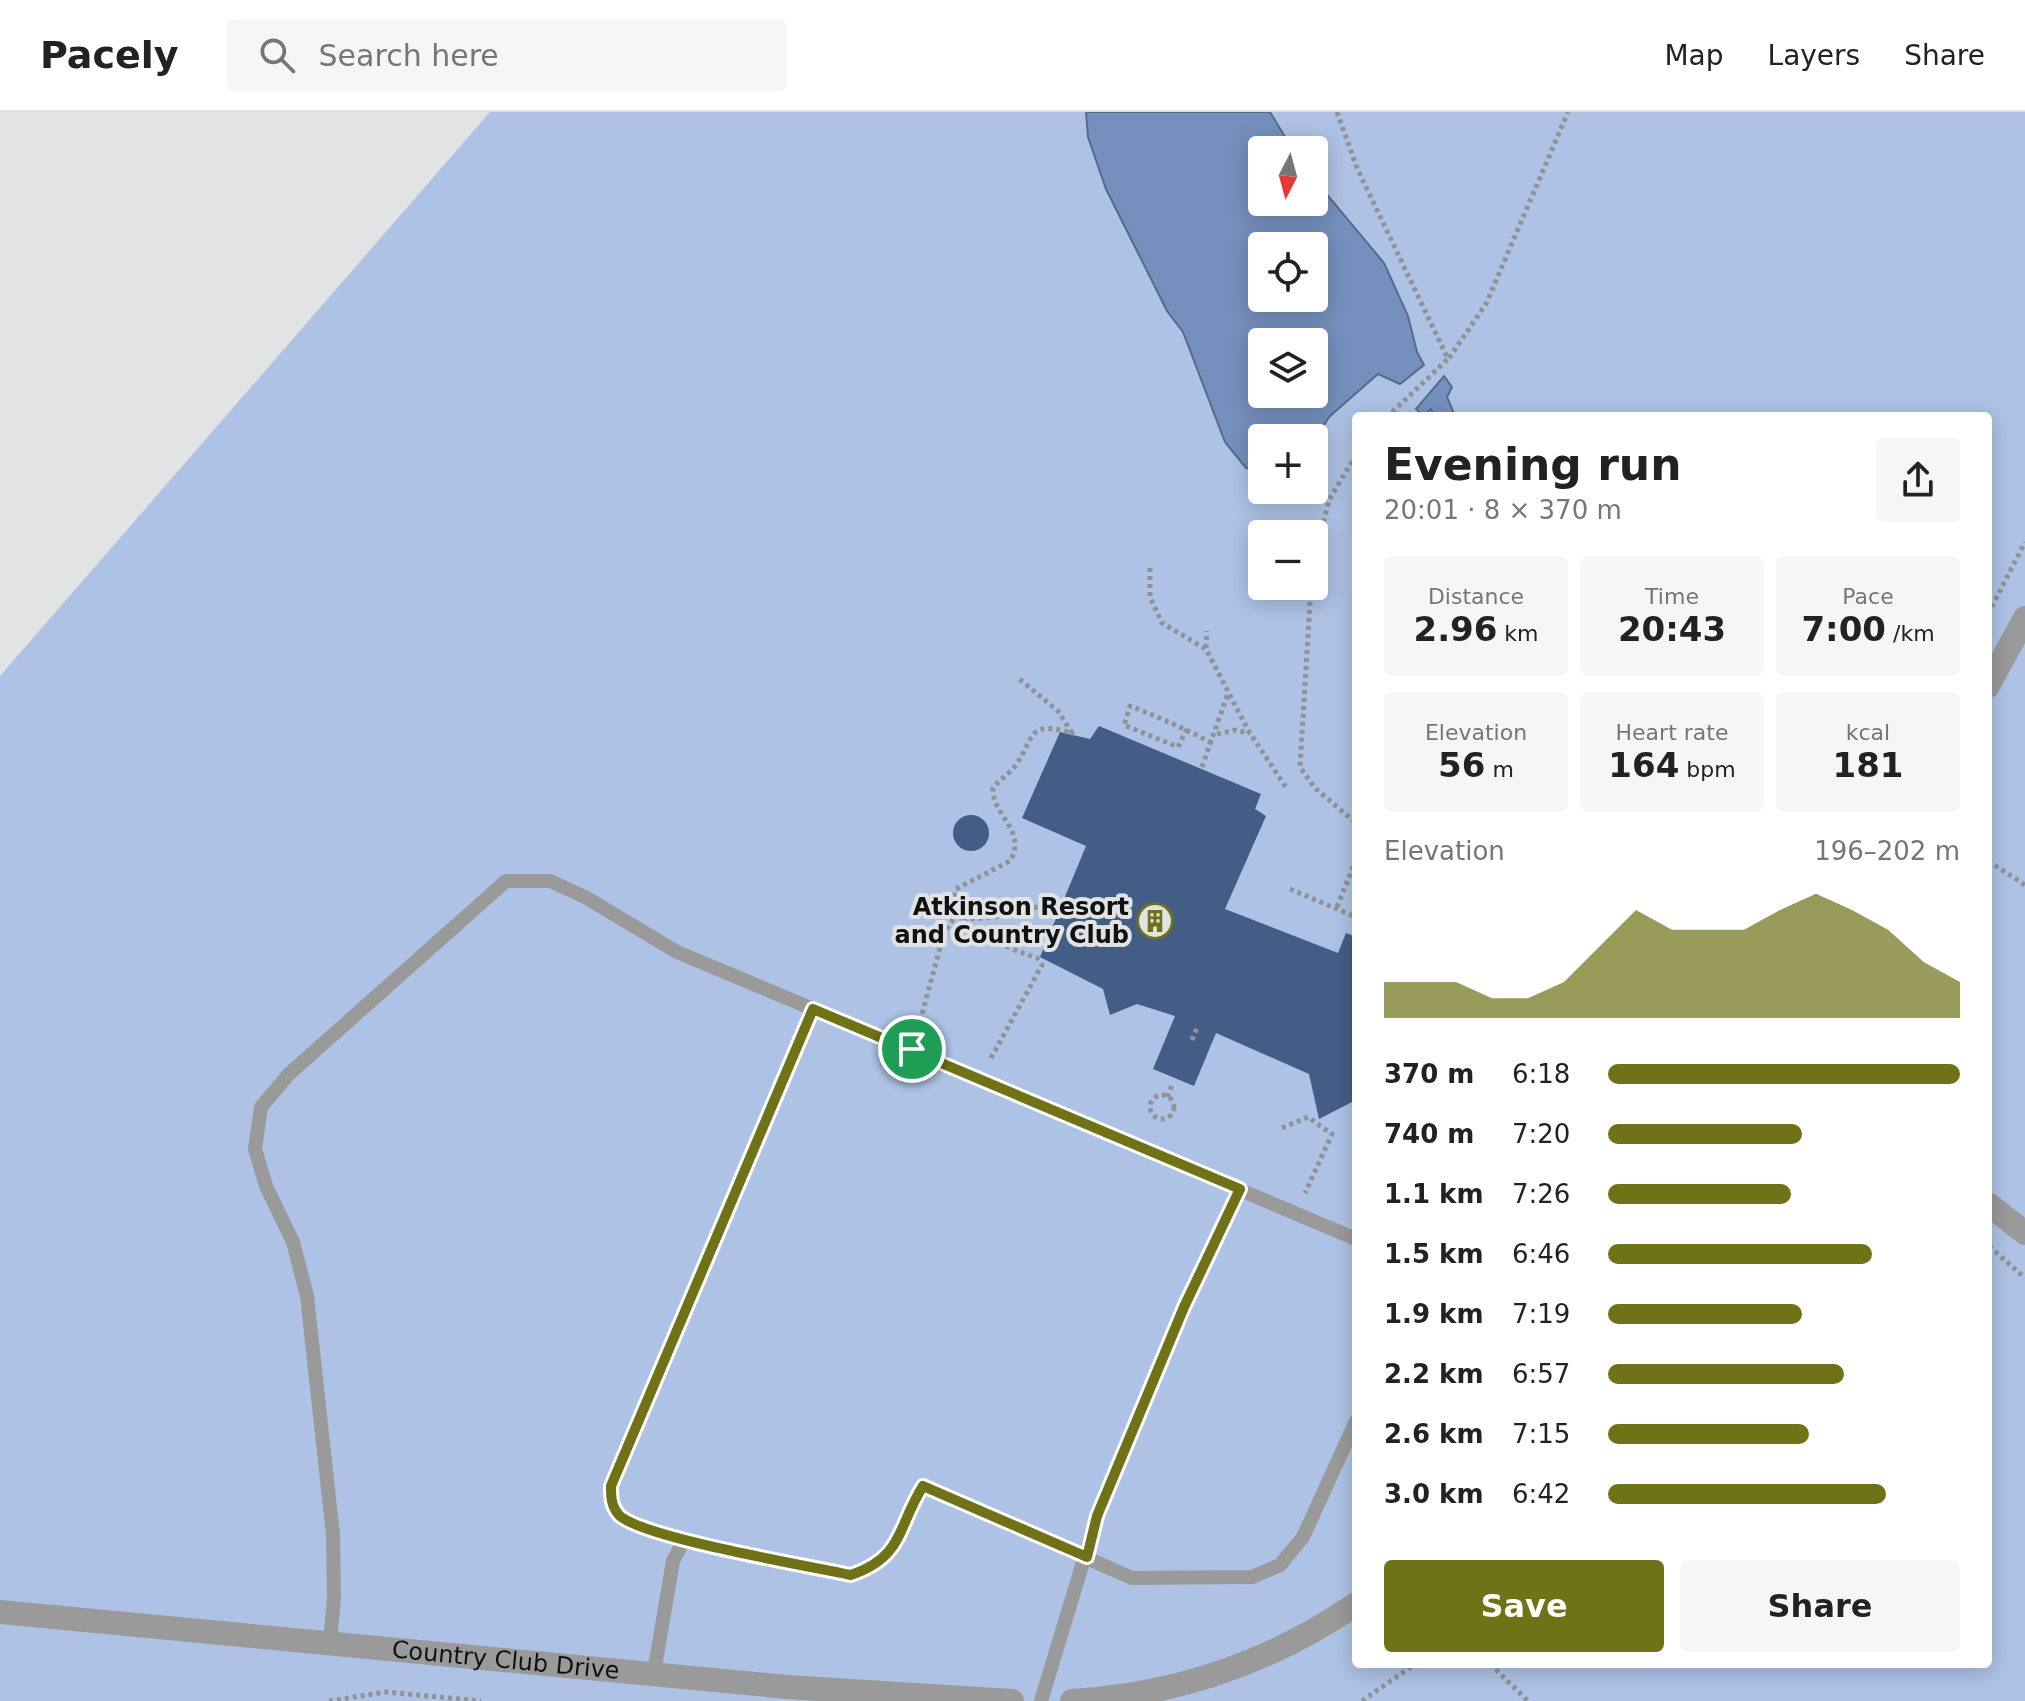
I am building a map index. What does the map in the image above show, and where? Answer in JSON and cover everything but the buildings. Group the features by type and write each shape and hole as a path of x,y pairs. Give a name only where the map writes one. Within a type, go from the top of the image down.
{"street":[{"path":"1992,679 2025,618"},
{"path":"1992,1207 2025,1233"},
{"path":"1072,1701 1120,1698 1198,1682 1275,1651 1352,1606"},
{"name":"Country Club Drive","path":"0,1612 787,1687 1012,1701"}],"lane":[{"path":"330,1642 333,1535 307,1296 293,1242 266,1186 255,1149 261,1107 289,1074 506,881 550,881 585,897 677,952 1352,1237"},
{"path":"813,1009 611,1486 612,1503 620,1517 684,1540 851,1575 875,1567 894,1548 923,1486 1132,1578 1252,1577 1280,1565 1303,1537 1352,1430"},
{"path":"1041,1701 1097,1516 1166,1349 1240,1189"},
{"path":"654,1673 673,1561 684,1540"}],"path":[{"path":"1337,112 1357,168 1448,359"},
{"path":"1392,412 1448,359 1486,304 1568,112"},
{"path":"1324,520 1329,500 1352,462"},
{"path":"1992,606 2025,542"},
{"path":"1150,568 1150,597 1162,623 1206,649"},
{"path":"1310,600 1300,767 1315,788 1352,820"},
{"path":"1207,631 1206,649 1228,693 1287,789"},
{"path":"988,1062 1042,965 1037,958 976,931 956,915 952,898 956,889 1010,861 1015,853 1015,839 1007,817 996,804 993,788 1016,765 1029,736 1039,729 1072,733 1058,711 1017,677"},
{"path":"1202,767 1216,735 1228,693"},
{"path":"1187,729 1178,747 1124,725 1130,706 1187,729 1212,743"},
{"path":"1216,735 1235,730 1251,733"},
{"path":"1992,864 2025,885"},
{"path":"1337,907 1352,870"},
{"path":"1290,889 1352,915"},
{"path":"956,915 965,919 995,916 1052,904"},
{"path":"912,1049 944,933 956,915"},
{"path":"1192,1040 1198,1025"},
{"path":"1167,1097 1172,1085"},
{"path":"1159,1096 1167,1097 1173,1105 1172,1113 1163,1120 1156,1118 1151,1112 1152,1100 1159,1096"},
{"path":"1282,1128 1308,1117 1332,1134 1305,1194"},
{"path":"1992,1249 2025,1278"},
{"path":"1362,1701 1409,1668"},
{"path":"1494,1668 1528,1701"},
{"path":"329,1701 386,1692 481,1701"}],"shaded area":[{"path":"490,112 2025,112 2025,1701 0,1701 0,676"},
{"path":"1086,112 1270,112 1285,136 1248,136 1248,216 1328,216 1328,196 1384,263 1408,316 1417,352 1424,365 1400,384 1378,374 1325,424 1248,424 1246,468 1225,442 1183,332 1167,311 1106,189 1088,137"},
{"path":"1444,376 1452,387 1447,397 1453,412 1432,412 1431,409 1419,412 1416,409"}],"place":[{"name":"Atkinson Resort and Country Club","path":"1155,921"}],"route":[{"path":"813,1009 912,1049 1240,1189 1184,1307 1097,1516 1087,1557 923,1486 912,1502 894,1548 875,1567 851,1575 684,1540 620,1517 612,1503 611,1486 813,1009"}]}
